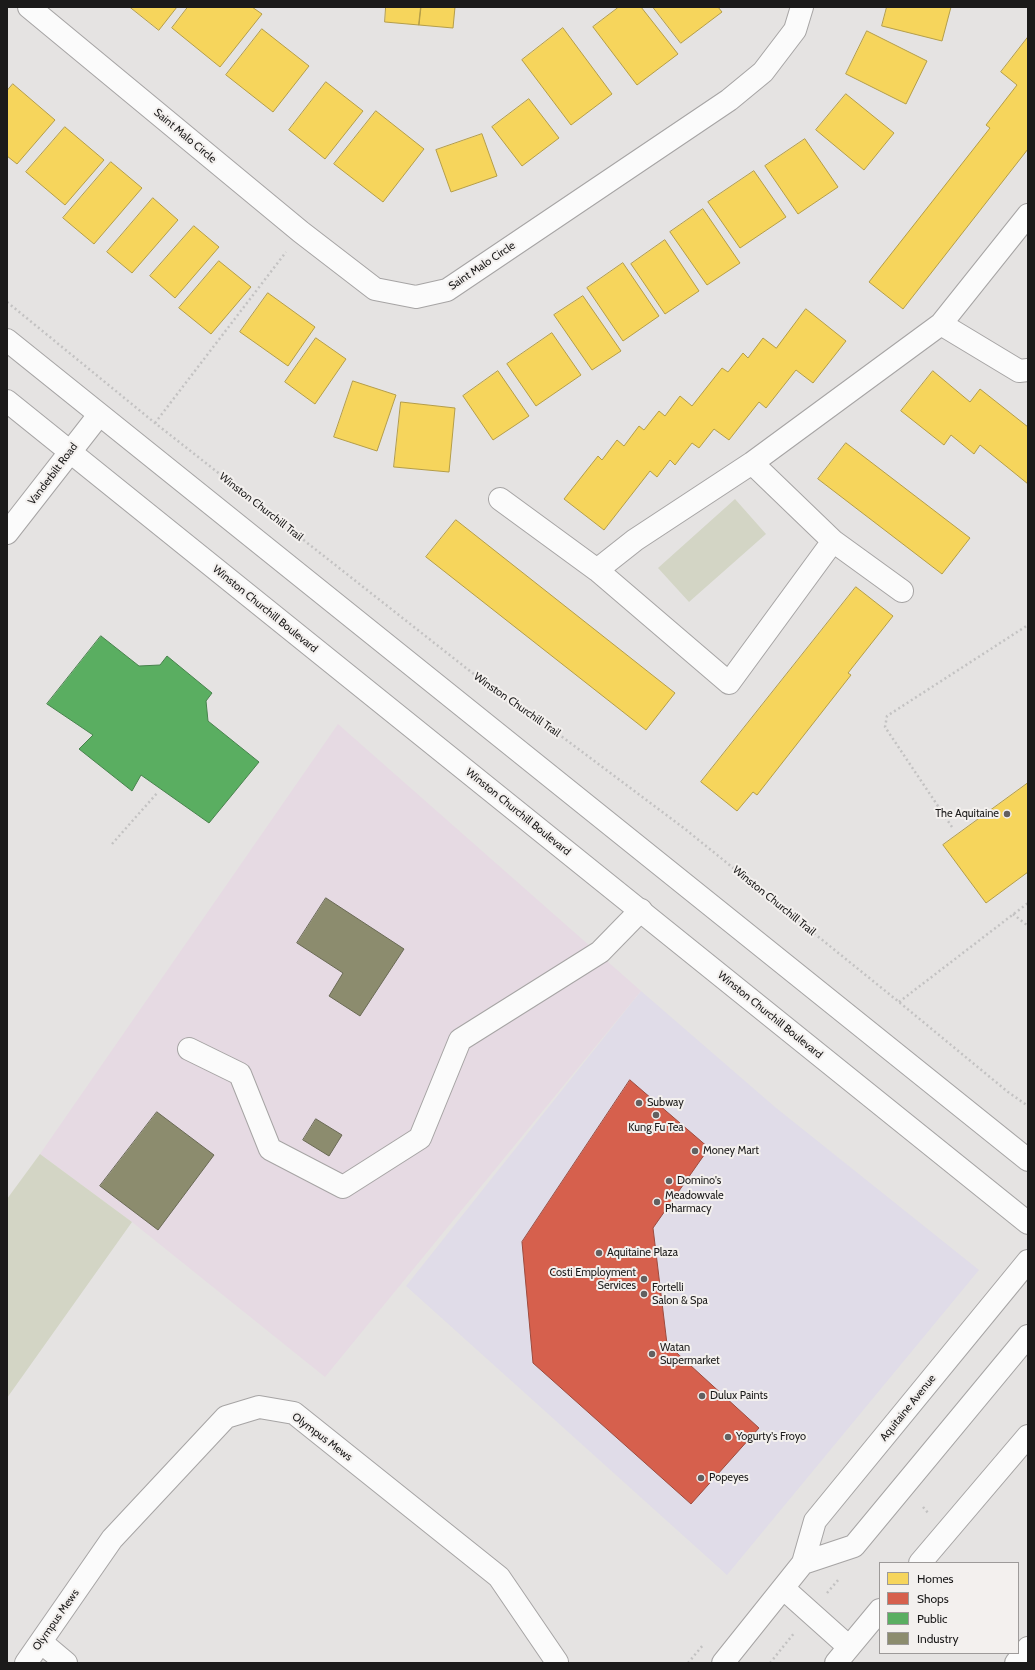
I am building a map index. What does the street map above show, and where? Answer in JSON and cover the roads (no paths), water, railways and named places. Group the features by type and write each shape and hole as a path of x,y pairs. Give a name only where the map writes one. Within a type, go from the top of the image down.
{"street":[{"name":"Saint Malo Circle","path":"29,7 301,232 375,289 416,297 447,290 729,100 762,72 795,30 802,7"},
{"path":"597,570 635,540 752,463 941,324 1028,215"},
{"path":"941,324 1019,371 1028,370"},
{"path":"7,340 1028,1160"},
{"name":"Winston Churchill Boulevard","path":"7,401 1028,1223"},
{"name":"Vanderbilt Road","path":"7,533 99,415"},
{"path":"752,463 833,541 902,591"},
{"path":"500,499 597,570 729,683 833,541"},
{"path":"190,1049 240,1074 270,1149 343,1187 420,1138 460,1040 600,952 641,910"},
{"name":"Aquitaine Avenue","path":"723,1663 803,1563 815,1520 1028,1261"},
{"path":"803,1563 854,1546 1028,1336"},
{"name":"Olympus Mews","path":"26,1663 112,1539 226,1417 259,1407 294,1413 499,1577 557,1662"},
{"path":"921,1562 1028,1436"},
{"path":"783,1588 843,1655 879,1611"},
{"path":"41,1642 66,1663"},
{"path":"1016,1663 1028,1648"}],"place":[{"name":"The Aquitaine","path":"1007,814"},
{"name":"Subway","path":"639,1103"},
{"name":"Kung Fu Tea","path":"656,1115"},
{"name":"Money Mart","path":"695,1151"},
{"name":"Domino's","path":"669,1181"},
{"name":"Meadowvale Pharmacy","path":"657,1202"},
{"name":"Aquitaine Plaza","path":"599,1253"},
{"name":"Costi Employment Services","path":"644,1279"},
{"name":"Fortelli Salon & Spa","path":"644,1294"},
{"name":"Watan Supermarket","path":"652,1354"},
{"name":"Dulux Paints","path":"702,1396"},
{"name":"Yogurty's Froyo","path":"728,1437"},
{"name":"Popeyes","path":"701,1478"}]}
